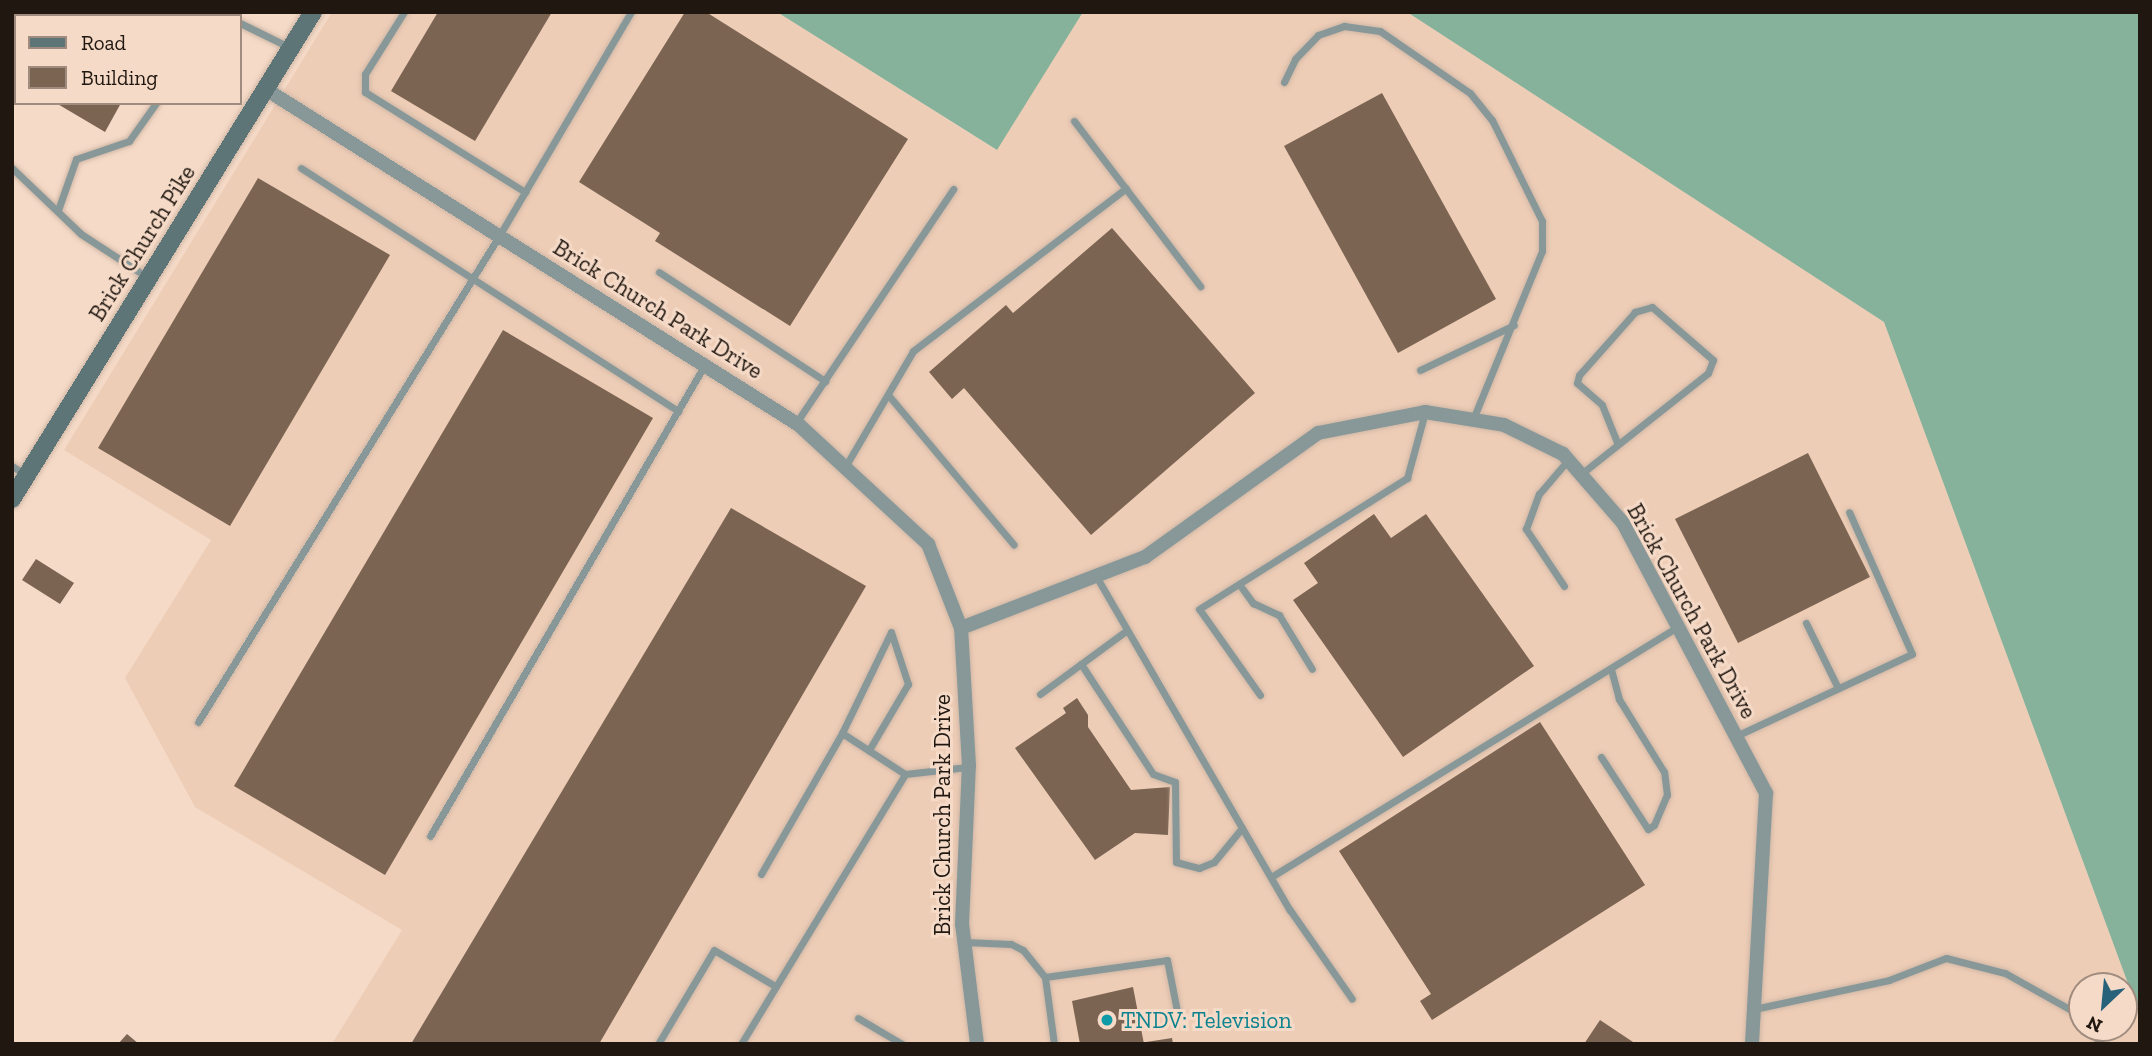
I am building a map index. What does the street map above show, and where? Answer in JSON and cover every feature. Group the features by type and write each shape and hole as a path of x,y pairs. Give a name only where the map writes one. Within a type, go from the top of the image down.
{"main road":[{"name":"Brick Church Pike","path":"12,499 20,470 149,279 313,12"}],"street":[{"name":"Brick Church Park Drive","path":"267,90 796,423 929,544 961,628 969,766 964,942 977,1044"},
{"name":"Brick Church Park Drive","path":"961,628 1145,558 1318,433 1425,412 1504,425 1568,460 1623,523 1766,793 1752,1044"}],"lane":[{"path":"404,12 365,74 365,92 525,192"},
{"path":"198,722 499,236 631,12"},
{"path":"242,24 291,48"},
{"path":"1284,82 1295,59 1318,35 1344,26 1380,31 1470,93 1492,120 1542,222 1542,251 1473,420"},
{"path":"58,209 76,159 129,141 155,105"},
{"path":"1074,121 1200,286"},
{"path":"12,168 58,209 81,234 149,279"},
{"path":"302,169 678,411"},
{"path":"845,467 890,396 914,351 1126,188"},
{"path":"796,423 953,189"},
{"path":"659,272 825,381"},
{"path":"1581,474 1708,373 1713,360 1653,307 1635,312 1578,376 1577,383 1602,405 1617,443"},
{"path":"1420,370 1514,325"},
{"path":"430,836 704,365"},
{"path":"890,396 1014,545"},
{"path":"1260,695 1199,609 1407,478 1425,412"},
{"path":"1564,586 1526,529 1539,494 1568,460"},
{"path":"1735,736 1912,654 1849,512"},
{"path":"1096,576 1271,877 1352,999"},
{"path":"1239,584 1253,603 1279,615 1312,669"},
{"path":"1807,623 1838,688"},
{"path":"1271,877 1678,627"},
{"path":"1040,694 1127,630"},
{"path":"761,874 842,733 891,632 908,684 869,750"},
{"path":"1081,664 1153,774 1175,782 1176,862 1199,868 1214,862 1242,828"},
{"path":"1601,757 1648,829 1654,825 1667,795 1664,772 1619,699 1611,669"},
{"path":"842,733 905,774 969,766"},
{"path":"741,1044 905,774"},
{"path":"964,942 1011,944 1023,950 1045,977 1054,1044"},
{"path":"659,1044 714,950 775,985"},
{"path":"1754,1009 1889,980 1946,958 2005,972 2068,1008"},
{"path":"1045,977 1167,960 1178,1016"},
{"path":"858,1018 902,1044"}],"shaded area":[{"path":"332,12 777,12 996,150 1083,12 1407,12 1884,322 2124,972 2068,972 2068,1042 2138,1042 2138,1011 2140,1044 332,1044 402,930 195,807 125,678 211,540 64,450"}],"green space":[{"path":"777,12 1083,12 997,150"},
{"path":"1407,12 2140,12 2140,1016 2138,972 2124,972 1884,322"}],"building":[{"path":"12,12 46,14 14,14 14,46"},
{"path":"438,12 552,12 475,141 391,91"},
{"path":"685,12 706,12 908,139 790,326 655,241 660,233 579,182"},
{"path":"1382,93 1496,299 1398,353 1284,146"},
{"path":"59,105 120,105 105,132"},
{"path":"258,178 390,255 230,526 98,448"},
{"path":"1112,228 1255,393 1091,535 964,388 952,399 929,372 1006,305 1013,313"},
{"path":"503,330 653,418 385,875 234,786"},
{"path":"1808,453 1870,577 1738,643 1675,519"},
{"path":"731,508 866,586 599,1044 411,1044"},
{"path":"1374,514 1391,538 1426,514 1534,666 1403,757 1293,600 1318,583 1304,563"},
{"path":"36,559 74,583 60,604 22,580"},
{"path":"1077,698 1088,715 1088,727 1131,790 1170,787 1168,835 1135,833 1095,860 1015,748 1066,713 1063,708"},
{"path":"1540,722 1645,885 1432,1020 1420,1001 1431,994 1339,851"},
{"name":"TNDV: Television","path":"1133,987 1144,1044 1080,1044 1072,1001"},
{"path":"1600,1020 1636,1044 1584,1044"},
{"path":"127,1034 139,1044 118,1044"},
{"path":"1172,1038 1173,1044 1146,1044 1146,1042"}],"place":[{"name":"TNDV: Television","path":"1107,1020"}]}
